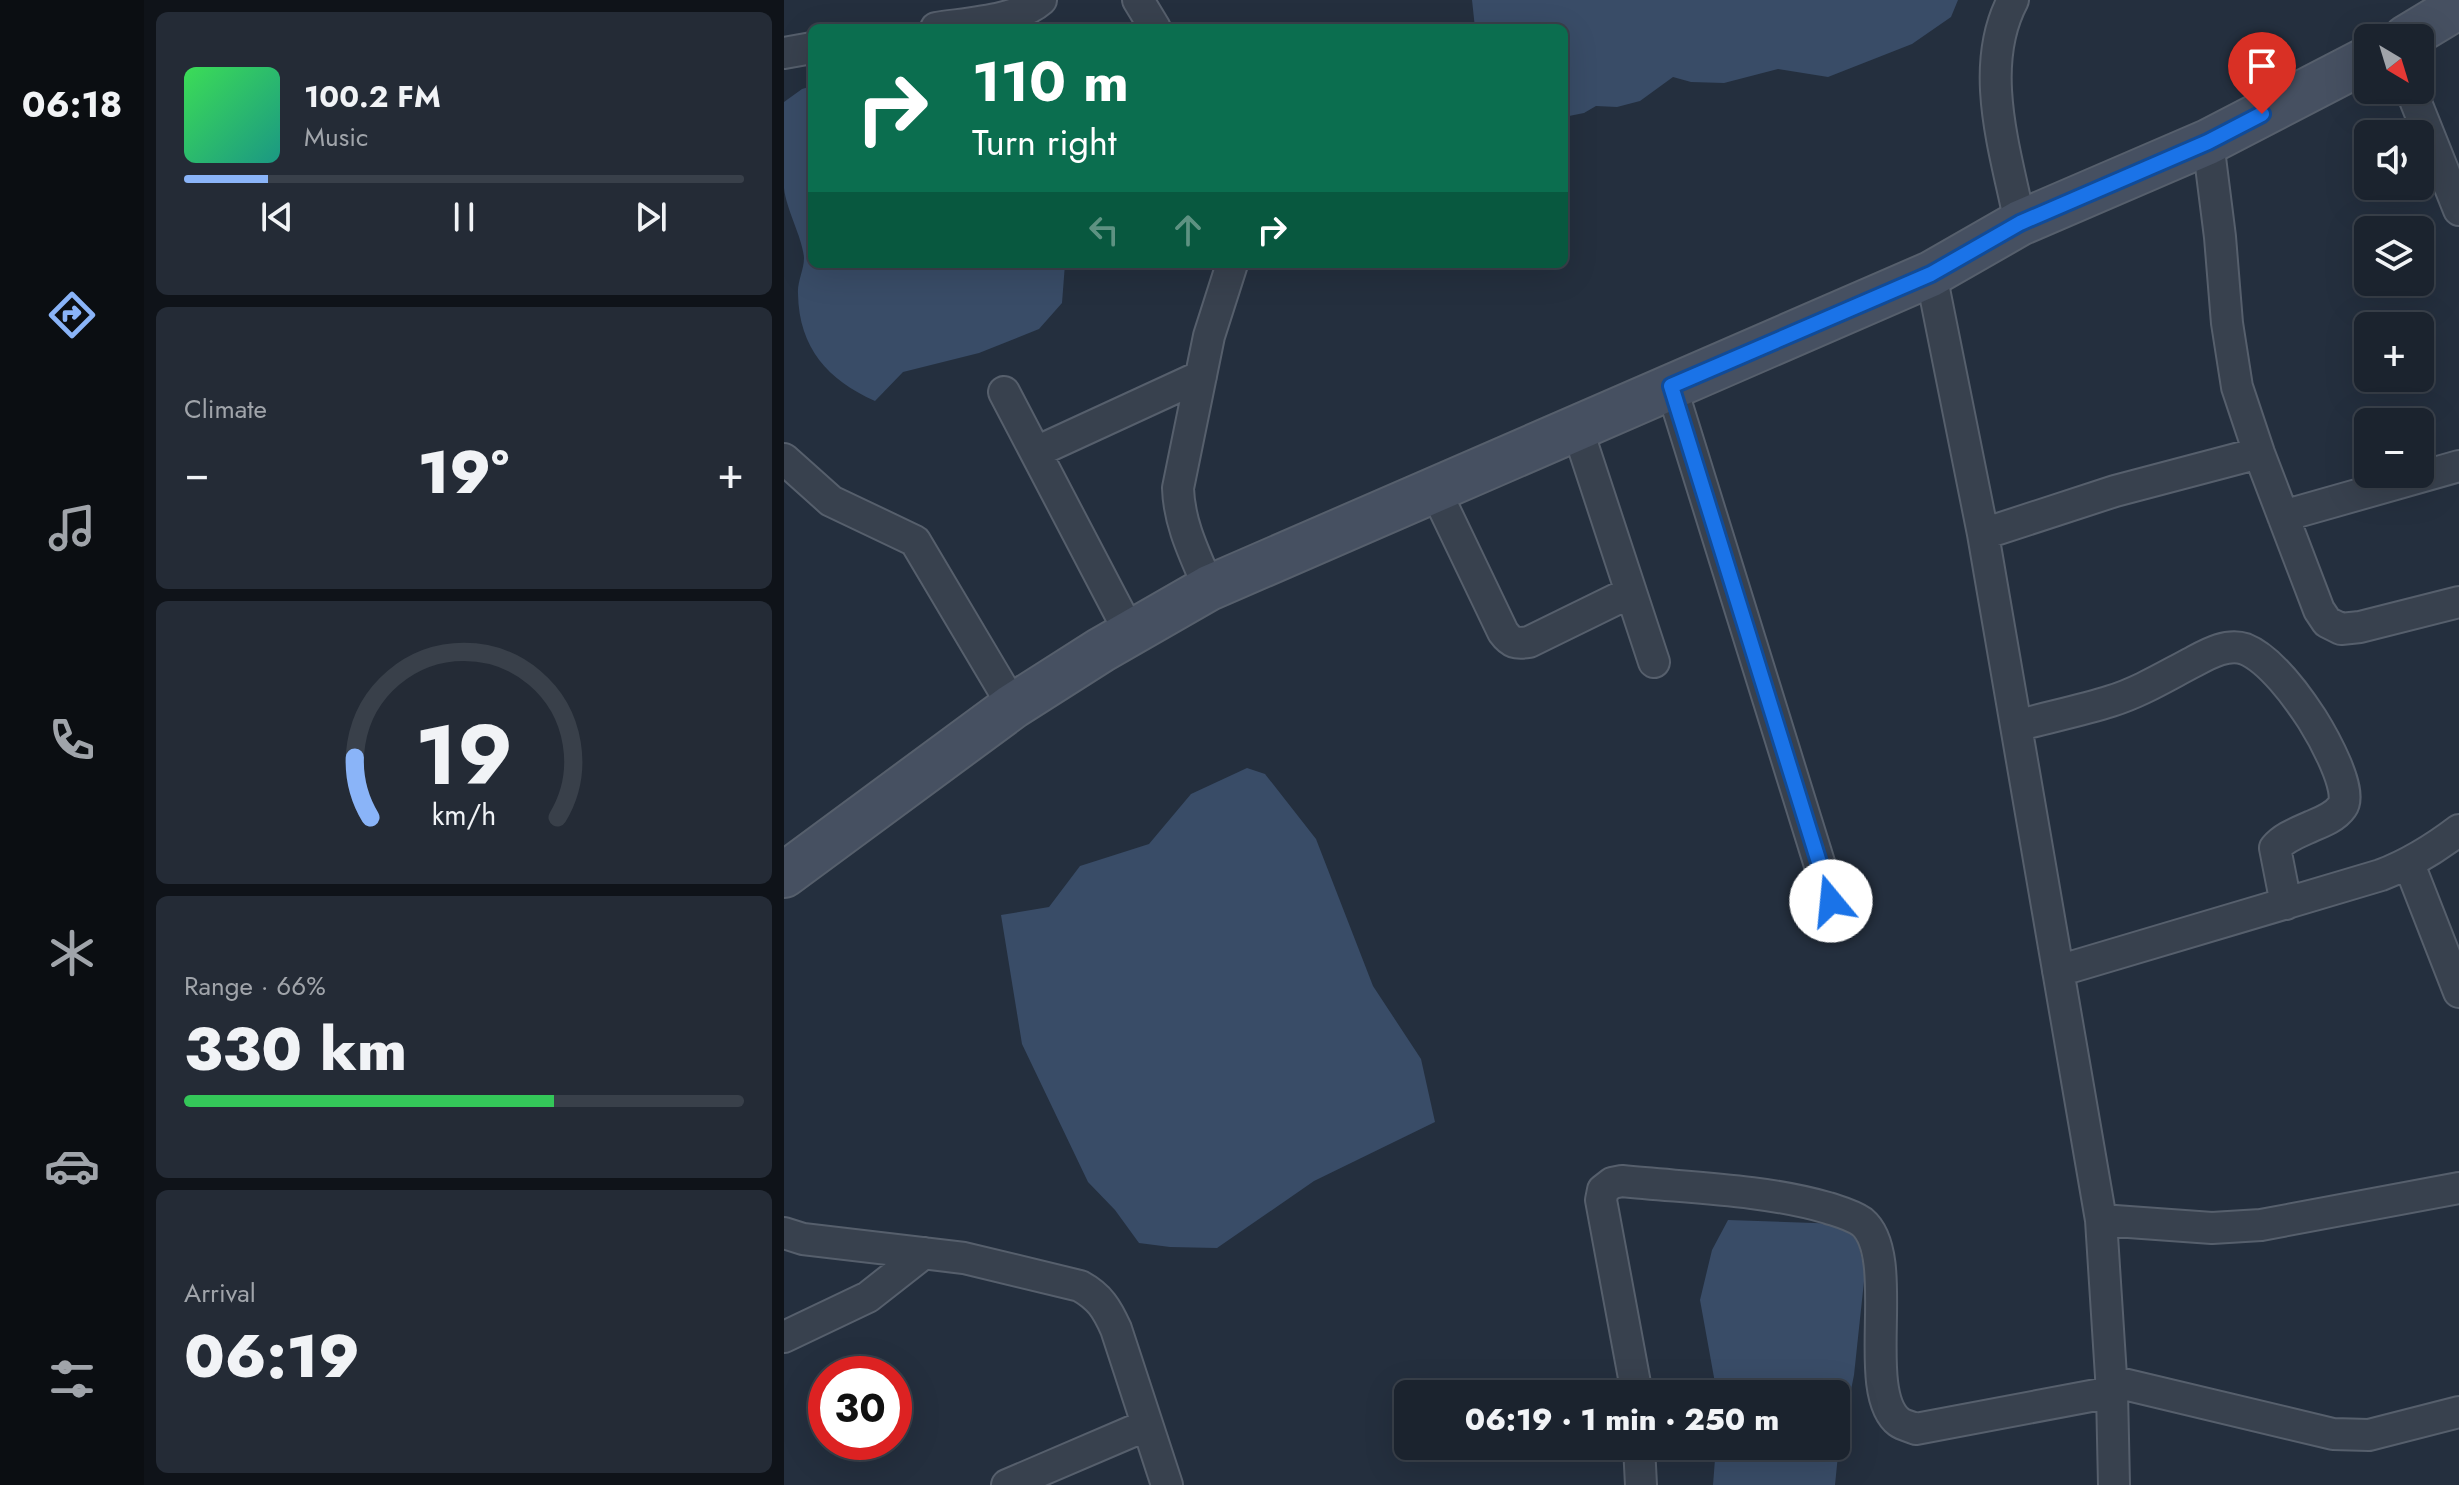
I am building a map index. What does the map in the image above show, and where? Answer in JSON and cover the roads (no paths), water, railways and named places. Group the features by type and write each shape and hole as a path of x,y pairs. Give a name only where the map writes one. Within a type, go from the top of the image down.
{"street":[{"path":"959,24 1015,14 1041,0"},
{"path":"1138,0 1153,24"},
{"path":"2429,24 2459,6"},
{"path":"2001,8 1996,102 2020,223"},
{"path":"784,53 808,49"},
{"path":"784,875 1013,706 1209,588 1931,274 2020,223 2208,142 2354,66"},
{"path":"2417,104 2459,210"},
{"path":"2208,142 2227,323 2237,387 2319,610 2327,622 2341,629 2459,602"},
{"path":"1209,588 1185,532 1178,488 1215,314 1231,268"},
{"path":"1931,274 1983,534 2101,1220 2112,1386 2114,1485"},
{"path":"1036,452 1201,376"},
{"path":"1671,386 1831,901"},
{"path":"1004,392 1130,633"},
{"path":"1577,428 1654,662"},
{"path":"1983,534 2115,491 2259,453"},
{"path":"784,459 831,501 915,541 1013,706"},
{"path":"2283,516 2459,466"},
{"path":"1435,490 1503,632 1516,644 1529,642 1631,592"},
{"path":"2016,726 2112,701 2214,652 2231,647 2245,649 2275,672 2313,720 2336,765 2346,798 2334,815 2289,837 2275,848 2286,904"},
{"path":"2058,971 2409,864 2459,830"},
{"path":"2409,864 2459,992"},
{"path":"1634,1380 1601,1200 1603,1190 1612,1183 1622,1181 1802,1201 1848,1214 1863,1223 1874,1239 1880,1264 1882,1382 1887,1404 1898,1422 1916,1429 2112,1386 2333,1434 2369,1435 2459,1412"},
{"path":"2101,1220 2212,1228 2261,1225 2459,1188"},
{"path":"784,1233 803,1239 964,1258 1066,1282 1096,1295 1106,1306 1116,1329 1167,1485"},
{"path":"784,1337 868,1297 924,1253"},
{"path":"1007,1485 1147,1425"},
{"path":"1640,1460 1641,1485"}],"water":[{"path":"1472,0 1958,0 1951,17 1912,44 1828,77 1778,69 1724,83 1691,82 1673,77 1640,101 1617,107 1596,106 1584,113 1568,116 1568,24 1475,24"},
{"path":"808,87 808,268 1065,268 1062,303 1039,329 979,353 903,372 875,401 858,393 830,372 810,346 804,331 798,290 804,258 784,188 784,102"},
{"path":"1247,768 1265,774 1316,839 1373,986 1421,1059 1435,1122 1314,1181 1217,1248 1139,1243 1115,1210 1088,1182 1022,1044 1001,915 1049,907 1080,866 1149,844 1191,794"},
{"path":"1728,1220 1842,1224 1858,1242 1865,1272 1850,1395 1850,1380 1714,1380 1700,1300 1712,1250"},
{"path":"1715,1460 1838,1460 1835,1485 1713,1485"}]}
